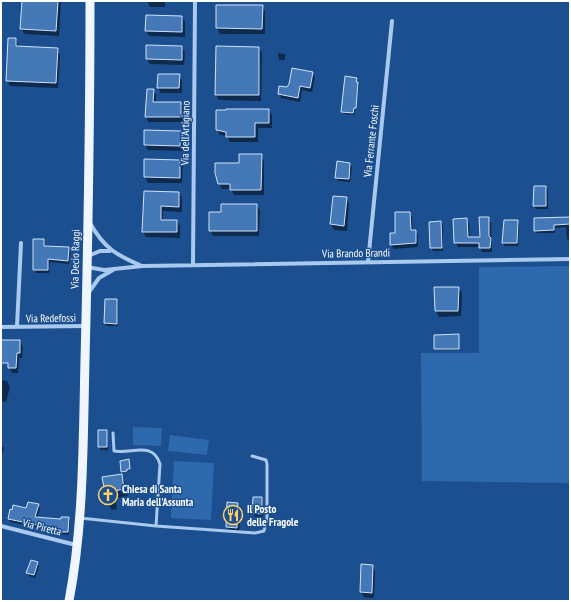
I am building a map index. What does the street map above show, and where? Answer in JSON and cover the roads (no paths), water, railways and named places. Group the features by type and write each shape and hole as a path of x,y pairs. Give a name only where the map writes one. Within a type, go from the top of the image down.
{"main road":[{"name":"Via Decio Raggi","path":"69,601 78,545 80,518 86,326 90,1"}],"street":[{"name":"Via dell'Artigiano","path":"193,265 195,1"},
{"name":"Via Ferrante Foschi","path":"368,262 392,21"},
{"name":"Via Brando Brandi","path":"87,217 100,239 111,251 143,266"},
{"name":"Via Redefossi","path":"17,328 21,243"},
{"path":"87,257 100,251 111,251"},
{"name":"Via Brando Brandi","path":"87,267 115,269 143,266 570,259"},
{"name":"Via Brando Brandi","path":"86,298 93,284 99,278 115,269"},
{"name":"Via Redefossi","path":"1,327 86,326"},
{"name":"Via Piretta","path":"1,526 78,545"}],"lane":[{"path":"113,433 114,451 147,451 156,453 158,457 160,464 156,526"},
{"path":"80,518 255,534 264,531 267,519 267,464 266,460 252,456"}],"place":[{"name":"Chiesa di Santa Maria dell'Assunta","path":"108,495"},
{"name":"Il Posto delle Fragole","path":"233,515"}]}
